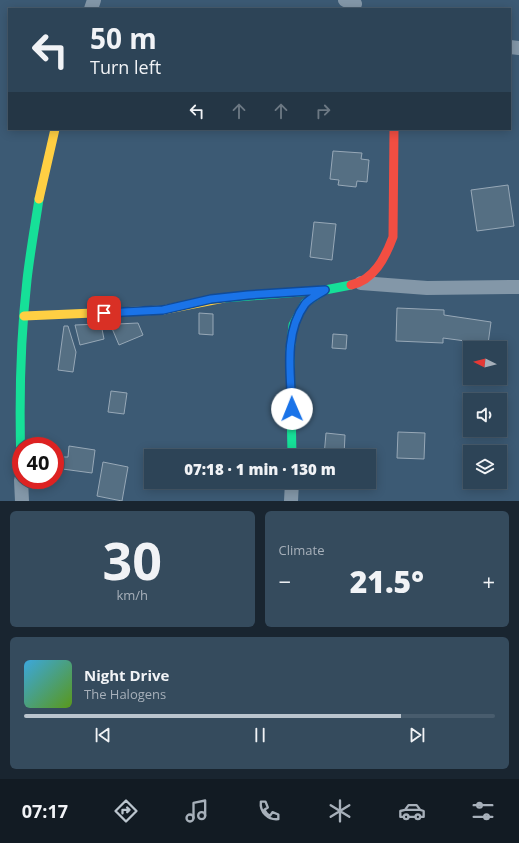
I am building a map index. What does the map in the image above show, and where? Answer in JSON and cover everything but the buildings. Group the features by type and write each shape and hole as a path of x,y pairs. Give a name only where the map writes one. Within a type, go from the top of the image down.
{"street":[{"path":"20,437 19,413 24,316 32,240 42,185 55,130"},
{"path":"361,283 376,269 387,253 393,237 394,130"},
{"path":"24,316 163,310 211,299 325,290 361,283 427,288 519,287"},
{"path":"292,449 290,351 293,325 305,303 325,290"},
{"path":"22,489 22,501"},
{"path":"291,501 292,489"}],"traffic: fast":[{"path":"20,437 21,350 28,270 39,199"},
{"path":"292,449 290,351 293,325 305,303 325,290 351,285"},
{"path":"224,298 325,290"}],"traffic: slow":[{"path":"39,199 55,130"},
{"path":"24,316 163,310 224,298"}],"traffic: jam":[{"path":"351,285 366,278 378,267 393,237 394,130"}],"route":[{"path":"104,313 163,310 211,299 325,290 305,303 293,325 290,351 292,409"}]}
